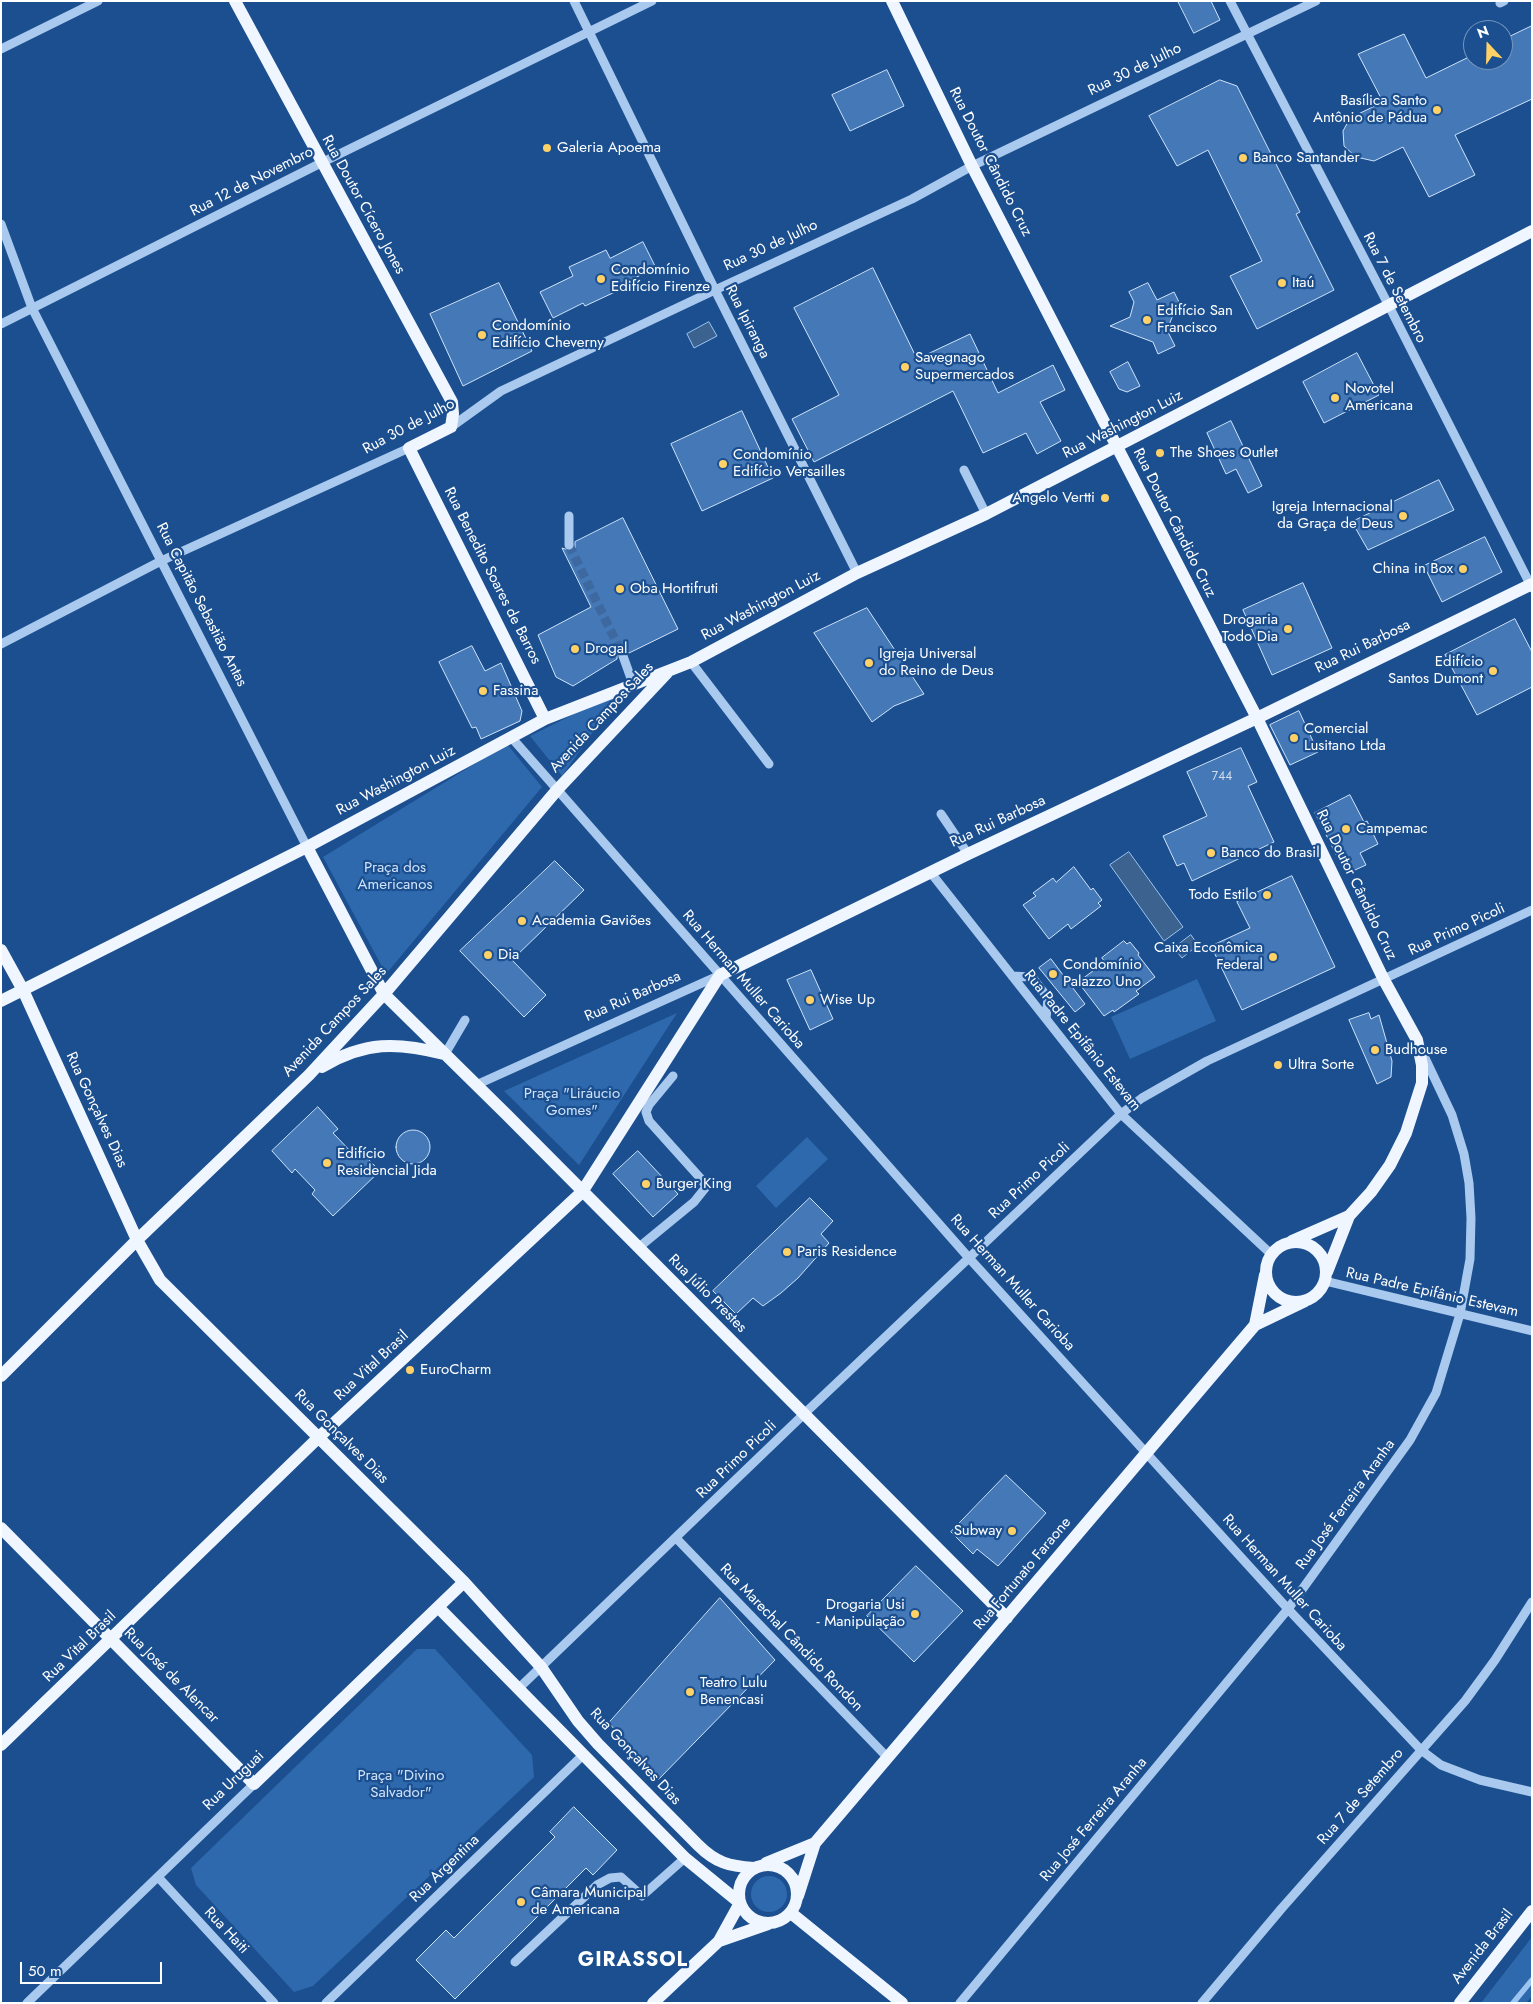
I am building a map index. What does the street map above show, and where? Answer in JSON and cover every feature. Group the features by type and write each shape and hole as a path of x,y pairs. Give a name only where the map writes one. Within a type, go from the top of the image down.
{"main road":[{"name":"Rua Doutor Cícero Jones","path":"235,1 452,402 451,427"},
{"name":"Rua Doutor Cândido Cruz","path":"892,1 972,166 1257,718 1384,980 1416,1040 1422,1065 1422,1083 1406,1133 1390,1165 1371,1192 1349,1216"},
{"name":"Rua Washington Luiz","path":"1,1001 307,847 545,719 691,662 857,573 986,514 1532,231"},
{"name":"Rua 30 de Julho","path":"409,448 451,427"},
{"name":"Rua Benedito Soares de Barros","path":"409,448 545,719"},
{"name":"Rua Rui Barbosa","path":"720,975 968,854 1531,586"},
{"name":"Avenida Campos Sales","path":"1,1376 138,1240 309,1075 384,994 557,790 670,670"},
{"name":"Rua Capitão Sebastião Antas","path":"307,847 384,994"},
{"name":"Rua Gonçalves Dias","path":"1,950 22,990 138,1240 160,1280 464,1582 541,1667 578,1721 710,1857 724,1864 758,1867"},
{"name":"Rua Vital Brasil","path":"1,1745 318,1438 582,1192 720,975"},
{"name":"Rua Júlio Prestes","path":"384,994 1007,1618"},
{"path":"309,1075 344,1055 369,1047 397,1045 445,1054"},
{"path":"1305,1302 1295,1303 1278,1297 1267,1281 1266,1272 1269,1258 1278,1248 1286,1243 1349,1216"},
{"path":"1255,1325 1305,1302 1321,1290 1349,1216"},
{"path":"1286,1243 1305,1243 1314,1247 1321,1254 1326,1277"},
{"path":"1255,1325 1269,1258"},
{"name":"Rua Fortunato Faraone","path":"798,1896 814,1843 1255,1325"},
{"name":"Rua José de Alencar","path":"1,1528 254,1784"},
{"name":"Rua Uruguai","path":"254,1784 464,1582"},
{"path":"438,1607 685,1858 740,1903 748,1916 754,1920 769,1924"},
{"name":"Rua Fortunato Faraone","path":"758,1867 814,1843"},
{"path":"653,2003 719,1941 740,1903 739,1895 742,1880 758,1867 780,1867 788,1872 794,1879 798,1896 796,1905 791,1913 784,1919 719,1941"},
{"name":"Avenida Brasil","path":"1460,2003 1532,1911"},
{"path":"791,1913 902,2003"}],"street":[{"path":"1,49 98,1"},
{"name":"Rua Ipiranga","path":"574,1 715,290 857,573"},
{"name":"Rua 12 de Novembro","path":"1,324 321,163 652,1"},
{"name":"Rua 7 de Setembro","path":"1230,1 1389,306 1531,586"},
{"name":"Rua 30 de Julho","path":"451,427 501,391 912,200 972,166 1316,1"},
{"name":"Rua Capitão Sebastião Antas","path":"1,224 32,308 307,847"},
{"name":"Rua 30 de Julho","path":"1,644 161,561 409,448"},
{"path":"964,470 986,514"},
{"path":"569,516 569,545"},
{"path":"622,656 633,684"},
{"path":"691,662 769,764"},
{"name":"Rua Herman Muller Carioba","path":"511,737 969,1258 1288,1609 1421,1750 1441,1765 1480,1780 1532,1792"},
{"path":"942,814 968,854"},
{"name":"Rua Padre Epifânio Estevam","path":"930,873 1121,1114 1269,1258"},
{"name":"Rua Primo Picoli","path":"518,1689 804,1414 1121,1114 1142,1098 1207,1061 1532,910"},
{"name":"Rua Rui Barbosa","path":"476,1085 720,975"},
{"path":"1012,976 1032,977 1048,998 1046,1019"},
{"path":"445,1054 465,1020"},
{"name":"Rua José Ferreira Aranha","path":"960,2003 1288,1609 1410,1440 1436,1393 1460,1314 1470,1259 1469,1184 1464,1154 1452,1115 1416,1040"},
{"path":"638,1248 694,1202 706,1187 702,1180 649,1121 646,1112 649,1105 674,1076"},
{"name":"Rua Padre Epifânio Estevam","path":"1326,1277 1460,1314 1532,1331"},
{"name":"Rua Marechal Cândido Rondon","path":"676,1538 887,1757"},
{"name":"Rua 7 de Setembro","path":"1202,2003 1282,1908 1465,1701 1495,1660 1532,1602"},
{"name":"Rua Argentina","path":"326,2003 583,1755"},
{"name":"Rua Uruguai","path":"27,2003 254,1784"},
{"path":"515,1962 597,1885 610,1878 621,1877 642,1896 685,1858"},
{"name":"Rua Haiti","path":"158,1877 274,2003"}],"green space":[{"path":"630,686 613,704 562,776 530,736"},
{"name":"Praça dos Americanos","path":"507,744 542,787 386,974 323,857"},
{"path":"1197,979 1216,1021 1130,1059 1111,1017"},
{"name":"Praça \"Liráucio Gomes\"","path":"677,1013 579,1165 504,1091"},
{"path":"807,1137 828,1159 776,1208 756,1186"},
{"name":"Praça \"Divino Salvador\"","path":"417,1649 435,1649 532,1755 534,1777 313,1986 294,1992 196,1885 191,1868"},
{"path":"769,1876 781,1882 787,1894 781,1906 769,1912 757,1906 751,1894 757,1882"},
{"path":"1532,1937 1532,1996 1526,2003 1481,2003"}],"shaded area":[{"path":"709,322 717,336 694,348 687,334"},
{"path":"1129,852 1183,927 1164,941 1110,865"},
{"path":"1191,935 1198,945 1182,958 1174,948"}],"building":[{"path":"1178,1 1211,1 1220,20 1194,33"},
{"name":"Basílica Santo Antônio de Pádua","path":"1532,26 1532,99 1455,135 1475,175 1429,197 1403,147 1374,161 1356,157 1344,146 1343,131 1350,118 1383,102 1358,54 1404,34 1426,78 1463,60 1463,70 1513,70 1513,35"},
{"path":"887,70 904,106 850,131 832,95"},
{"name":"Banco Santander","path":"1220,80 1237,86 1300,212 1296,214 1334,290 1257,329 1230,276 1262,261 1208,150 1177,166 1149,116"},
{"name":"Condomínio Edifício Firenze","path":"643,242 656,268 628,281 630,285 585,306 583,303 553,318 540,292 573,276 569,267 606,250 610,258"},
{"name":"Savegnago Supermercados","path":"873,268 917,359 970,334 998,393 1053,365 1065,390 1040,402 1061,441 1037,454 1026,433 983,453 953,391 814,462 792,419 839,395 794,308"},
{"name":"Condomínio Edifício Cheverny","path":"499,283 532,351 463,386 430,314"},
{"name":"Edifício San Francisco","path":"1148,283 1157,300 1174,292 1183,310 1173,315 1167,330 1175,346 1158,354 1153,342 1110,326 1130,317 1134,302 1129,292"},
{"path":"1357,353 1379,395 1324,423 1303,382"},
{"path":"1128,362 1140,386 1127,392 1119,389 1110,372"},
{"name":"Condomínio Edifício Versailles","path":"742,411 773,478 702,511 671,444"},
{"path":"1231,421 1262,486 1248,493 1236,469 1226,474 1207,433"},
{"name":"Igreja Internacional da Graça de Deus","path":"1439,480 1454,510 1368,550 1352,522"},
{"name":"Oba Hortifruti","path":"623,518 678,629 629,653 625,650 620,650 617,654 617,659 573,686 556,677 538,635 591,607 562,548 572,551 575,548 575,542"},
{"name":"China in Box","path":"1485,537 1502,572 1442,602 1424,566"},
{"name":"Drogaria Todo Dia","path":"1303,583 1332,648 1272,675 1243,610"},
{"name":"Igreja Universal do Reino de Deus","path":"867,608 924,694 894,706 872,722 814,633"},
{"name":"Edifício Santos Dumont","path":"1515,619 1532,652 1532,687 1477,715 1445,655"},
{"name":"Fassina","path":"472,646 485,671 501,663 522,711 520,721 481,739 476,727 472,728 439,662"},
{"name":"Comercial Lusitano Ltda","path":"1299,711 1318,752 1290,765 1270,725"},
{"path":"1241,748 1257,782 1248,786 1274,842 1192,881 1184,863 1177,866 1163,836 1207,816 1187,772"},
{"path":"1350,795 1364,822 1367,821 1378,844 1360,853 1366,865 1346,874 1315,813"},
{"name":"Academia Gaviões","path":"555,861 584,890 512,960 546,995 524,1017 460,951"},
{"path":"1074,867 1091,890 1093,888 1102,900 1098,903 1101,906 1071,929 1068,924 1049,939 1023,905 1036,896 1033,893 1053,878 1056,882"},
{"name":"Caixa Econômica Federal","path":"1292,876 1335,967 1242,1010 1211,946 1250,928 1237,902"},
{"path":"1124,941 1127,944 1130,942 1155,977 1136,991 1139,994 1114,1012 1113,1010 1104,1016 1078,982 1105,962 1102,958"},
{"path":"1051,959 1085,1004 1075,1012 1039,968"},
{"name":"Wise Up","path":"811,970 833,1019 810,1030 787,980"},
{"name":"Budhouse","path":"1369,1013 1371,1019 1379,1015 1392,1061 1391,1077 1377,1084 1349,1020"},
{"name":"Edifício Residencial Jida","path":"318,1107 338,1129 333,1133 356,1157 361,1152 380,1171 333,1216 312,1194 315,1190 295,1169 292,1173 272,1151"},
{"path":"413,1130 425,1135 430,1147 425,1159 413,1164 401,1159 396,1147 401,1135"},
{"name":"Burger King","path":"638,1151 678,1194 653,1217 613,1174"},
{"name":"Paris Residence","path":"810,1198 833,1221 821,1234 829,1243 798,1278 781,1293 763,1306 753,1298 736,1314 713,1291"},
{"path":"1006,1475 1046,1513 998,1566 977,1549 973,1554 951,1532"},
{"name":"Drogaria Usi - Manipulação","path":"916,1566 963,1611 914,1662 867,1616"},
{"name":"Teatro Lulu Benencasi","path":"720,1598 775,1660 658,1780 609,1723"},
{"name":"Câmara Municipal de Americana","path":"574,1807 617,1850 593,1875 586,1868 455,1999 416,1960 446,1930 454,1938 555,1837 550,1832"}],"waterway":[{"path":"1513,2003 1532,1980"}],"tunnel":[{"path":"569,545 623,656"}],"place":[{"name":"Basílica Santo Antônio de Pádua","path":"1437,110"},
{"name":"Galeria Apoema","path":"547,148"},
{"name":"Banco Santander","path":"1243,158"},
{"name":"Condomínio Edifício Firenze","path":"601,279"},
{"name":"Itaú","path":"1282,283"},
{"name":"Edifício San Francisco","path":"1147,320"},
{"name":"Condomínio Edifício Cheverny","path":"482,335"},
{"name":"Savegnago Supermercados","path":"905,367"},
{"name":"Novotel Americana","path":"1335,398"},
{"name":"The Shoes Outlet","path":"1160,453"},
{"name":"Condomínio Edifício Versailles","path":"723,464"},
{"name":"Angelo Vertti","path":"1105,498"},
{"name":"Igreja Internacional da Graça de Deus","path":"1403,516"},
{"name":"China in Box","path":"1463,569"},
{"name":"Oba Hortifruti","path":"620,589"},
{"name":"Drogaria Todo Dia","path":"1288,629"},
{"name":"Drogal","path":"575,649"},
{"name":"Igreja Universal do Reino de Deus","path":"869,663"},
{"name":"Edifício Santos Dumont","path":"1493,671"},
{"name":"Fassina","path":"483,691"},
{"name":"Comercial Lusitano Ltda","path":"1294,738"},
{"name":"Campemac","path":"1346,829"},
{"name":"Banco do Brasil","path":"1211,853"},
{"name":"Todo Estilo","path":"1267,895"},
{"name":"Academia Gaviões","path":"522,921"},
{"name":"Dia","path":"488,955"},
{"name":"Caixa Econômica Federal","path":"1273,957"},
{"name":"Condomínio Palazzo Uno","path":"1053,974"},
{"name":"Wise Up","path":"810,1000"},
{"name":"Budhouse","path":"1375,1050"},
{"name":"Ultra Sorte","path":"1278,1065"},
{"name":"Edifício Residencial Jida","path":"327,1163"},
{"name":"Burger King","path":"646,1184"},
{"name":"Paris Residence","path":"787,1252"},
{"name":"EuroCharm","path":"410,1370"},
{"name":"Subway","path":"1012,1531"},
{"name":"Drogaria Usi - Manipulação","path":"915,1614"},
{"name":"Teatro Lulu Benencasi","path":"690,1692"},
{"name":"Câmara Municipal de Americana","path":"521,1902"}],"district":[{"name":"GIRASSOL","path":"633,1961"}]}
